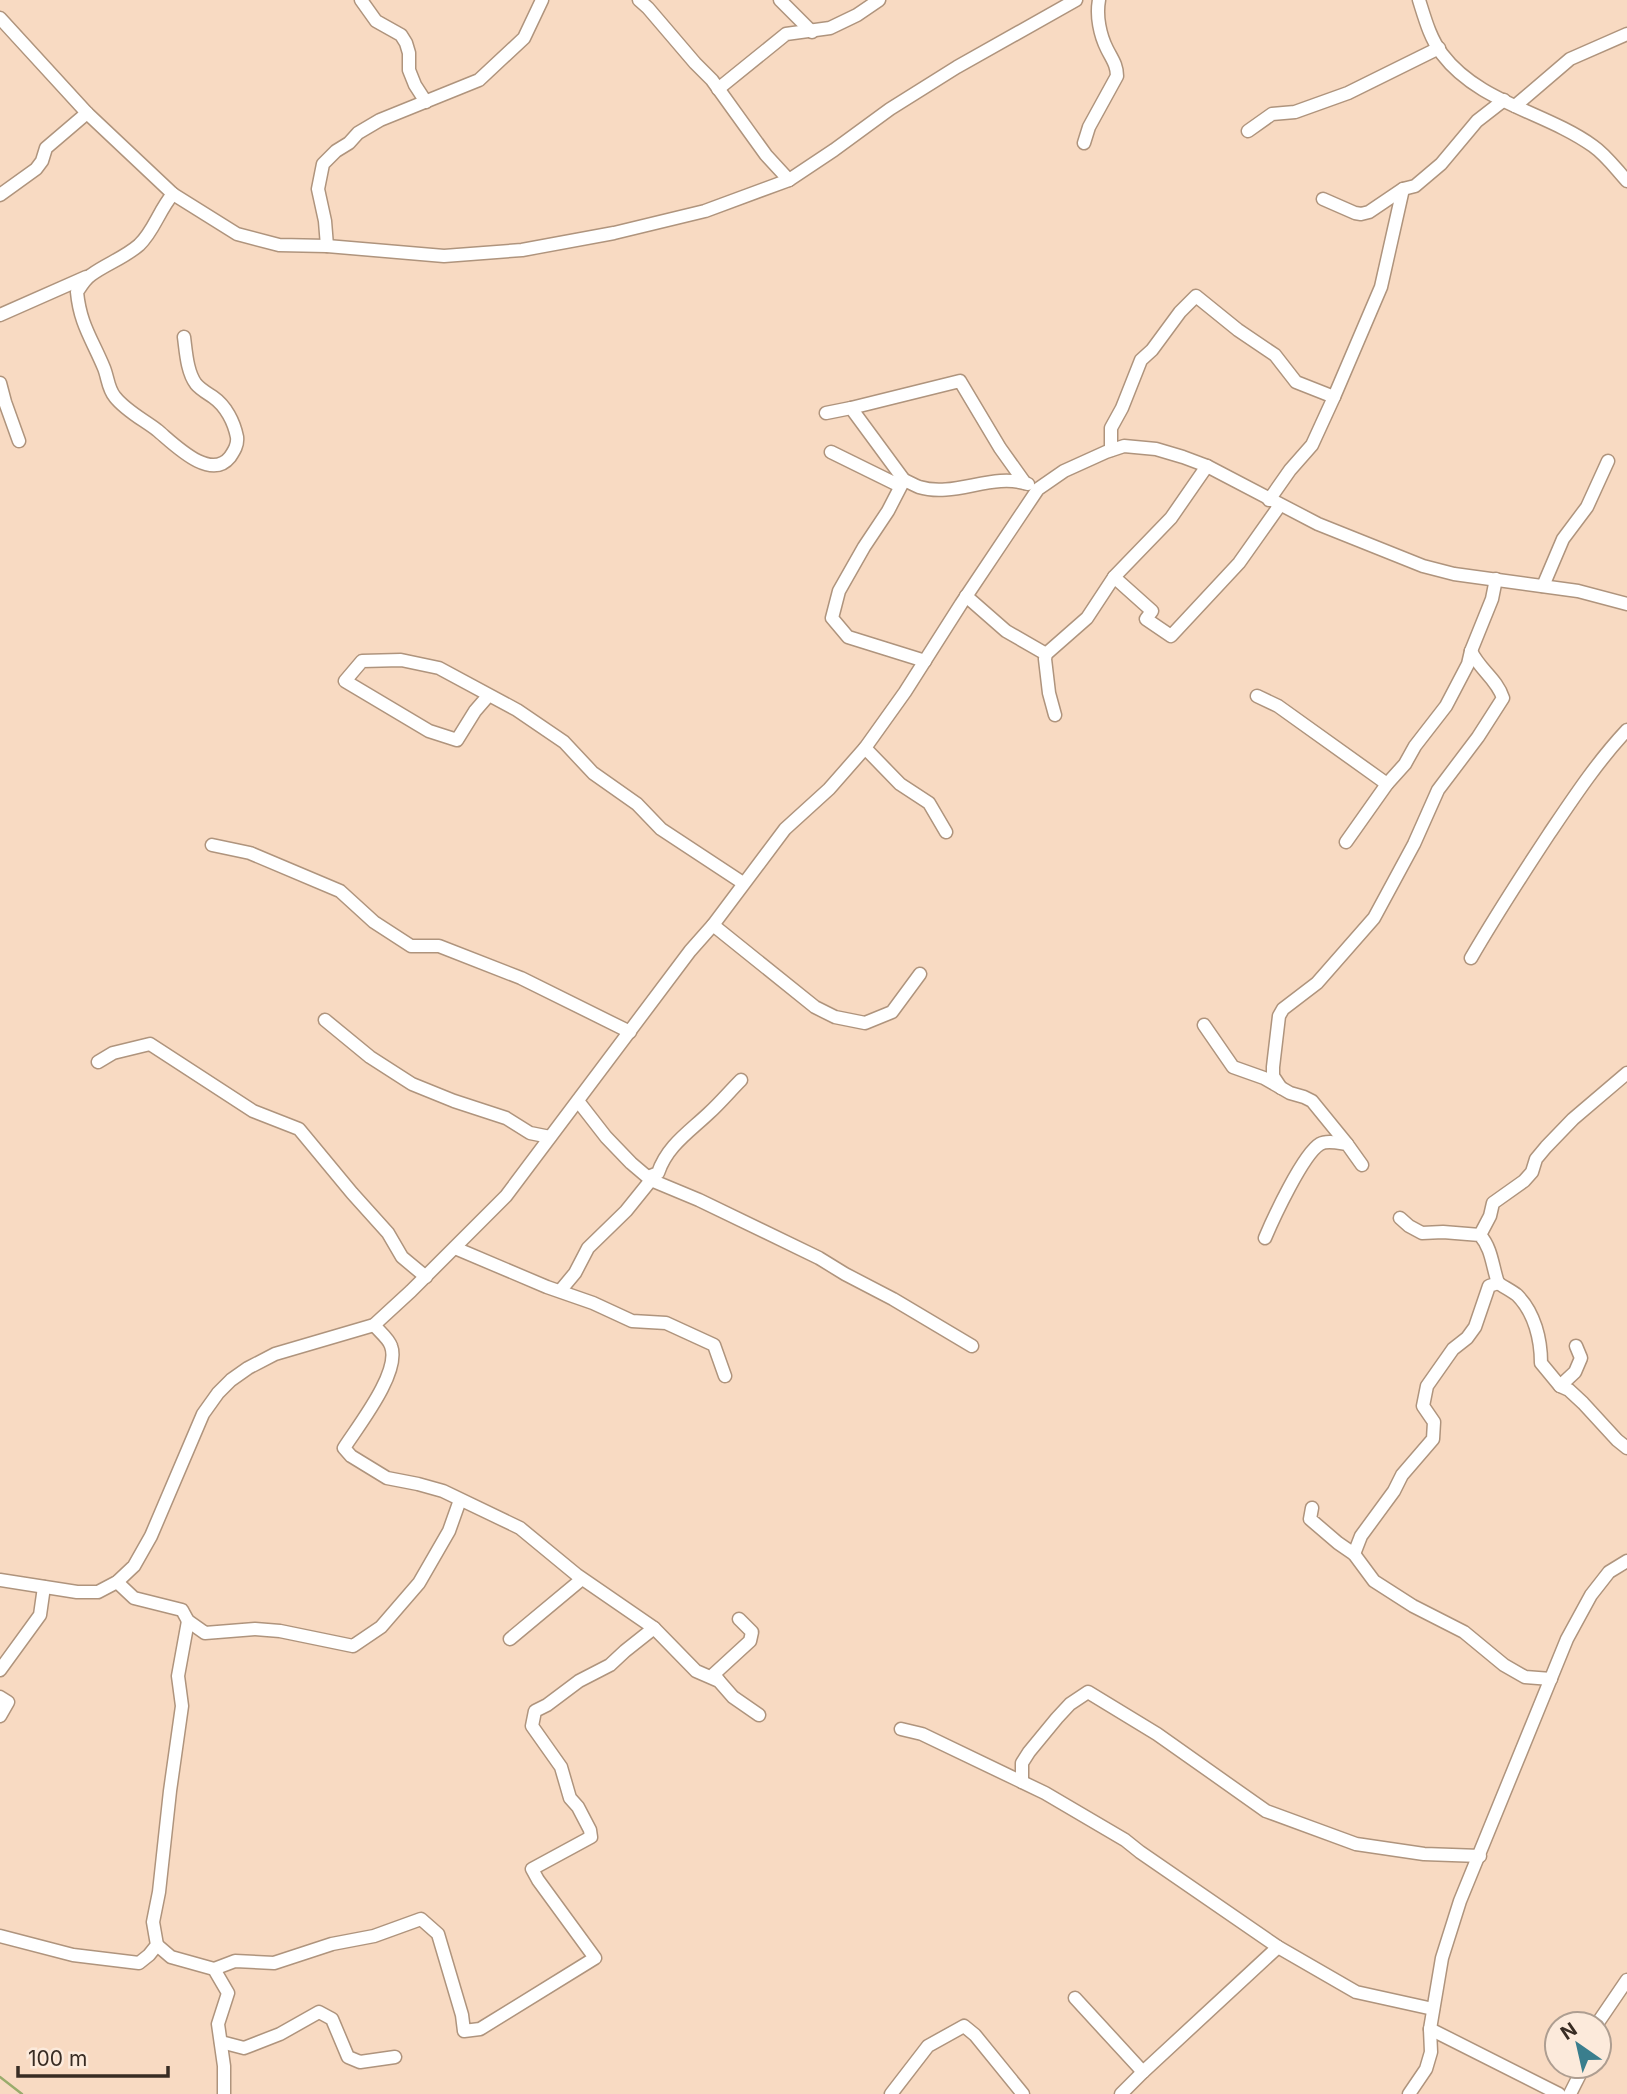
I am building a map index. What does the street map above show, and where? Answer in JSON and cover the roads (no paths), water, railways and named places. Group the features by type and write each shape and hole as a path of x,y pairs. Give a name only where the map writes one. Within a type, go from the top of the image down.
{"street":[{"path":"361,0 376,21 401,34 409,53 409,70 426,102"},
{"path":"327,246 318,189 323,164 358,133 380,120 479,80 524,38 542,0"},
{"path":"639,0 718,89 766,155 789,180"},
{"path":"779,0 812,32"},
{"path":"718,89 786,34 830,28 857,15 879,0"},
{"path":"0,18 87,114 173,194 237,234 279,245 327,246 444,256 522,250 614,233 705,211 789,180 890,108 1076,0"},
{"path":"1084,143 1089,127 1117,75 1117,68 1103,39 1097,12 1099,0"},
{"path":"1419,0 1431,35 1455,69 1509,103 1597,148 1627,181"},
{"path":"1323,199 1361,214 1369,212 1403,189 1415,186 1441,163 1477,121 1509,103 1570,59 1627,34"},
{"path":"1248,131 1272,114 1295,112 1348,93 1438,48"},
{"path":"0,195 36,169 43,161 46,148 87,114"},
{"path":"1115,577 1152,611 1146,619 1171,636 1238,564 1275,503 1290,470 1312,445 1334,397 1381,287 1403,189"},
{"path":"0,315 89,276 136,248 147,236 164,204 173,194"},
{"path":"89,276 77,292 78,304 83,325 104,369 113,396 196,461 221,464 236,448 238,439 222,403 194,382 184,337"},
{"path":"1111,450 1111,428 1141,360 1152,351 1180,312 1196,296 1238,330 1275,355 1296,382 1334,397"},
{"path":"826,413 960,381 1000,448 1025,483"},
{"path":"0,383 19,441"},
{"path":"851,408 904,480 919,487 972,486 994,480 1025,483 1038,489"},
{"path":"0,1580 77,1592 98,1592 117,1582 134,1566 151,1536 203,1414 218,1393 240,1374 275,1354 374,1325 506,1196 690,950 713,925 785,830 830,789 864,748 905,692 1038,489 1064,471 1124,446 1156,449 1208,466 1318,524 1423,566 1454,574 1578,591 1627,604"},
{"path":"831,452 894,483 904,480"},
{"path":"1543,586 1563,539 1587,507 1608,461"},
{"path":"1055,715 1049,693 1046,654 1087,618 1115,577 1171,519 1208,466"},
{"path":"904,480 839,591 832,618 848,636 925,661"},
{"path":"1346,842 1446,706 1468,664 1492,599 1496,579"},
{"path":"966,596 1006,631 1046,654"},
{"path":"1282,1088 1273,1076 1279,1016 1283,1009 1317,983 1374,918 1438,790 1503,698 1499,687 1475,660 1471,651"},
{"path":"488,696 457,740 429,731 345,681 362,661 401,660 439,668 517,710 564,742 593,773 638,804 661,829 743,883"},
{"path":"1257,696 1278,706 1387,784"},
{"path":"1471,958 1579,789 1602,756 1627,730"},
{"path":"864,748 900,784 929,803 946,832"},
{"path":"212,845 250,853 340,891 374,922 411,946 439,946 521,978 630,1032"},
{"path":"713,925 815,1007 835,1017 865,1023 891,1012 920,974"},
{"path":"325,1020 370,1058 412,1084 506,1118 530,1133 550,1137"},
{"path":"1204,1025 1233,1066 1312,1101 1362,1165"},
{"path":"97,1062 113,1053 150,1044 253,1111 299,1129 388,1233 402,1257 426,1277"},
{"path":"1480,1235 1490,1216 1493,1203 1524,1181 1546,1147 1573,1119 1627,1073"},
{"path":"559,1291 575,1273 588,1248 626,1211 649,1179 658,1173 662,1160 672,1147 741,1080"},
{"path":"578,1101 606,1137 649,1179 818,1258 972,1346"},
{"path":"1265,1238 1277,1208 1305,1161 1319,1144 1347,1144"},
{"path":"1400,1218 1422,1233 1480,1235 1490,1247 1498,1283 1517,1296 1532,1319 1541,1343 1541,1363 1560,1386 1583,1403 1627,1448"},
{"path":"455,1248 632,1321 666,1323 713,1345 725,1376"},
{"path":"1354,1554 1361,1536 1394,1491 1402,1475 1433,1439 1434,1422 1423,1406 1427,1386 1453,1349 1467,1338 1475,1327 1489,1286 1498,1283"},
{"path":"374,1325 391,1346 394,1364 380,1393 344,1448 351,1456 387,1478 443,1491 520,1528 582,1578 654,1628 696,1671 719,1681"},
{"path":"1560,1386 1575,1372 1581,1358 1576,1346"},
{"path":"117,1582 134,1598 182,1610 187,1621 205,1633 255,1629 280,1631 353,1646 381,1627 419,1583 449,1531 460,1500"},
{"path":"1312,1508 1310,1518 1354,1554 1374,1581 1413,1606 1464,1632 1504,1665 1525,1677 1551,1679"},
{"path":"1409,2094 1429,2061 1430,2029 1444,1950 1460,1901 1567,1639 1591,1595 1609,1572 1627,1561"},
{"path":"510,1639 582,1578"},
{"path":"0,1670 40,1615 44,1587"},
{"path":"739,1619 752,1632 750,1641 714,1674 733,1697 759,1715"},
{"path":"187,1621 178,1676 182,1706 153,1922 157,1945 170,1957 214,1969 236,1961 274,1963 332,1944 374,1936 421,1919 438,1934 462,2015 464,2031 480,2029 595,1958 532,1869 592,1837 578,1807 570,1798 561,1767 532,1726 535,1711 579,1681 610,1665 654,1628"},
{"path":"1022,1782 1022,1763 1029,1752 1063,1711 1088,1692 1157,1734 1266,1811 1356,1844 1424,1854 1480,1856"},
{"path":"0,1697 8,1702 0,1716"},
{"path":"901,1729 922,1734 1045,1793 1125,1840 1278,1947 1356,1992 1433,2009"},
{"path":"0,1936 73,1955 139,1963 157,1945"},
{"path":"1121,2094 1278,1947"},
{"path":"214,1969 228,1993 218,2024 224,2066 224,2094"},
{"path":"1606,2010 1627,1980"},
{"path":"1075,1998 1143,2072"},
{"path":"221,2042 244,2048 280,2034 319,2012 332,2019 348,2057 360,2062 395,2057"},
{"path":"891,2094 928,2046 964,2026 975,2035 1023,2094"},
{"path":"1430,2029 1559,2094"}],"waterway":[{"path":"0,2077 22,2094"}]}
